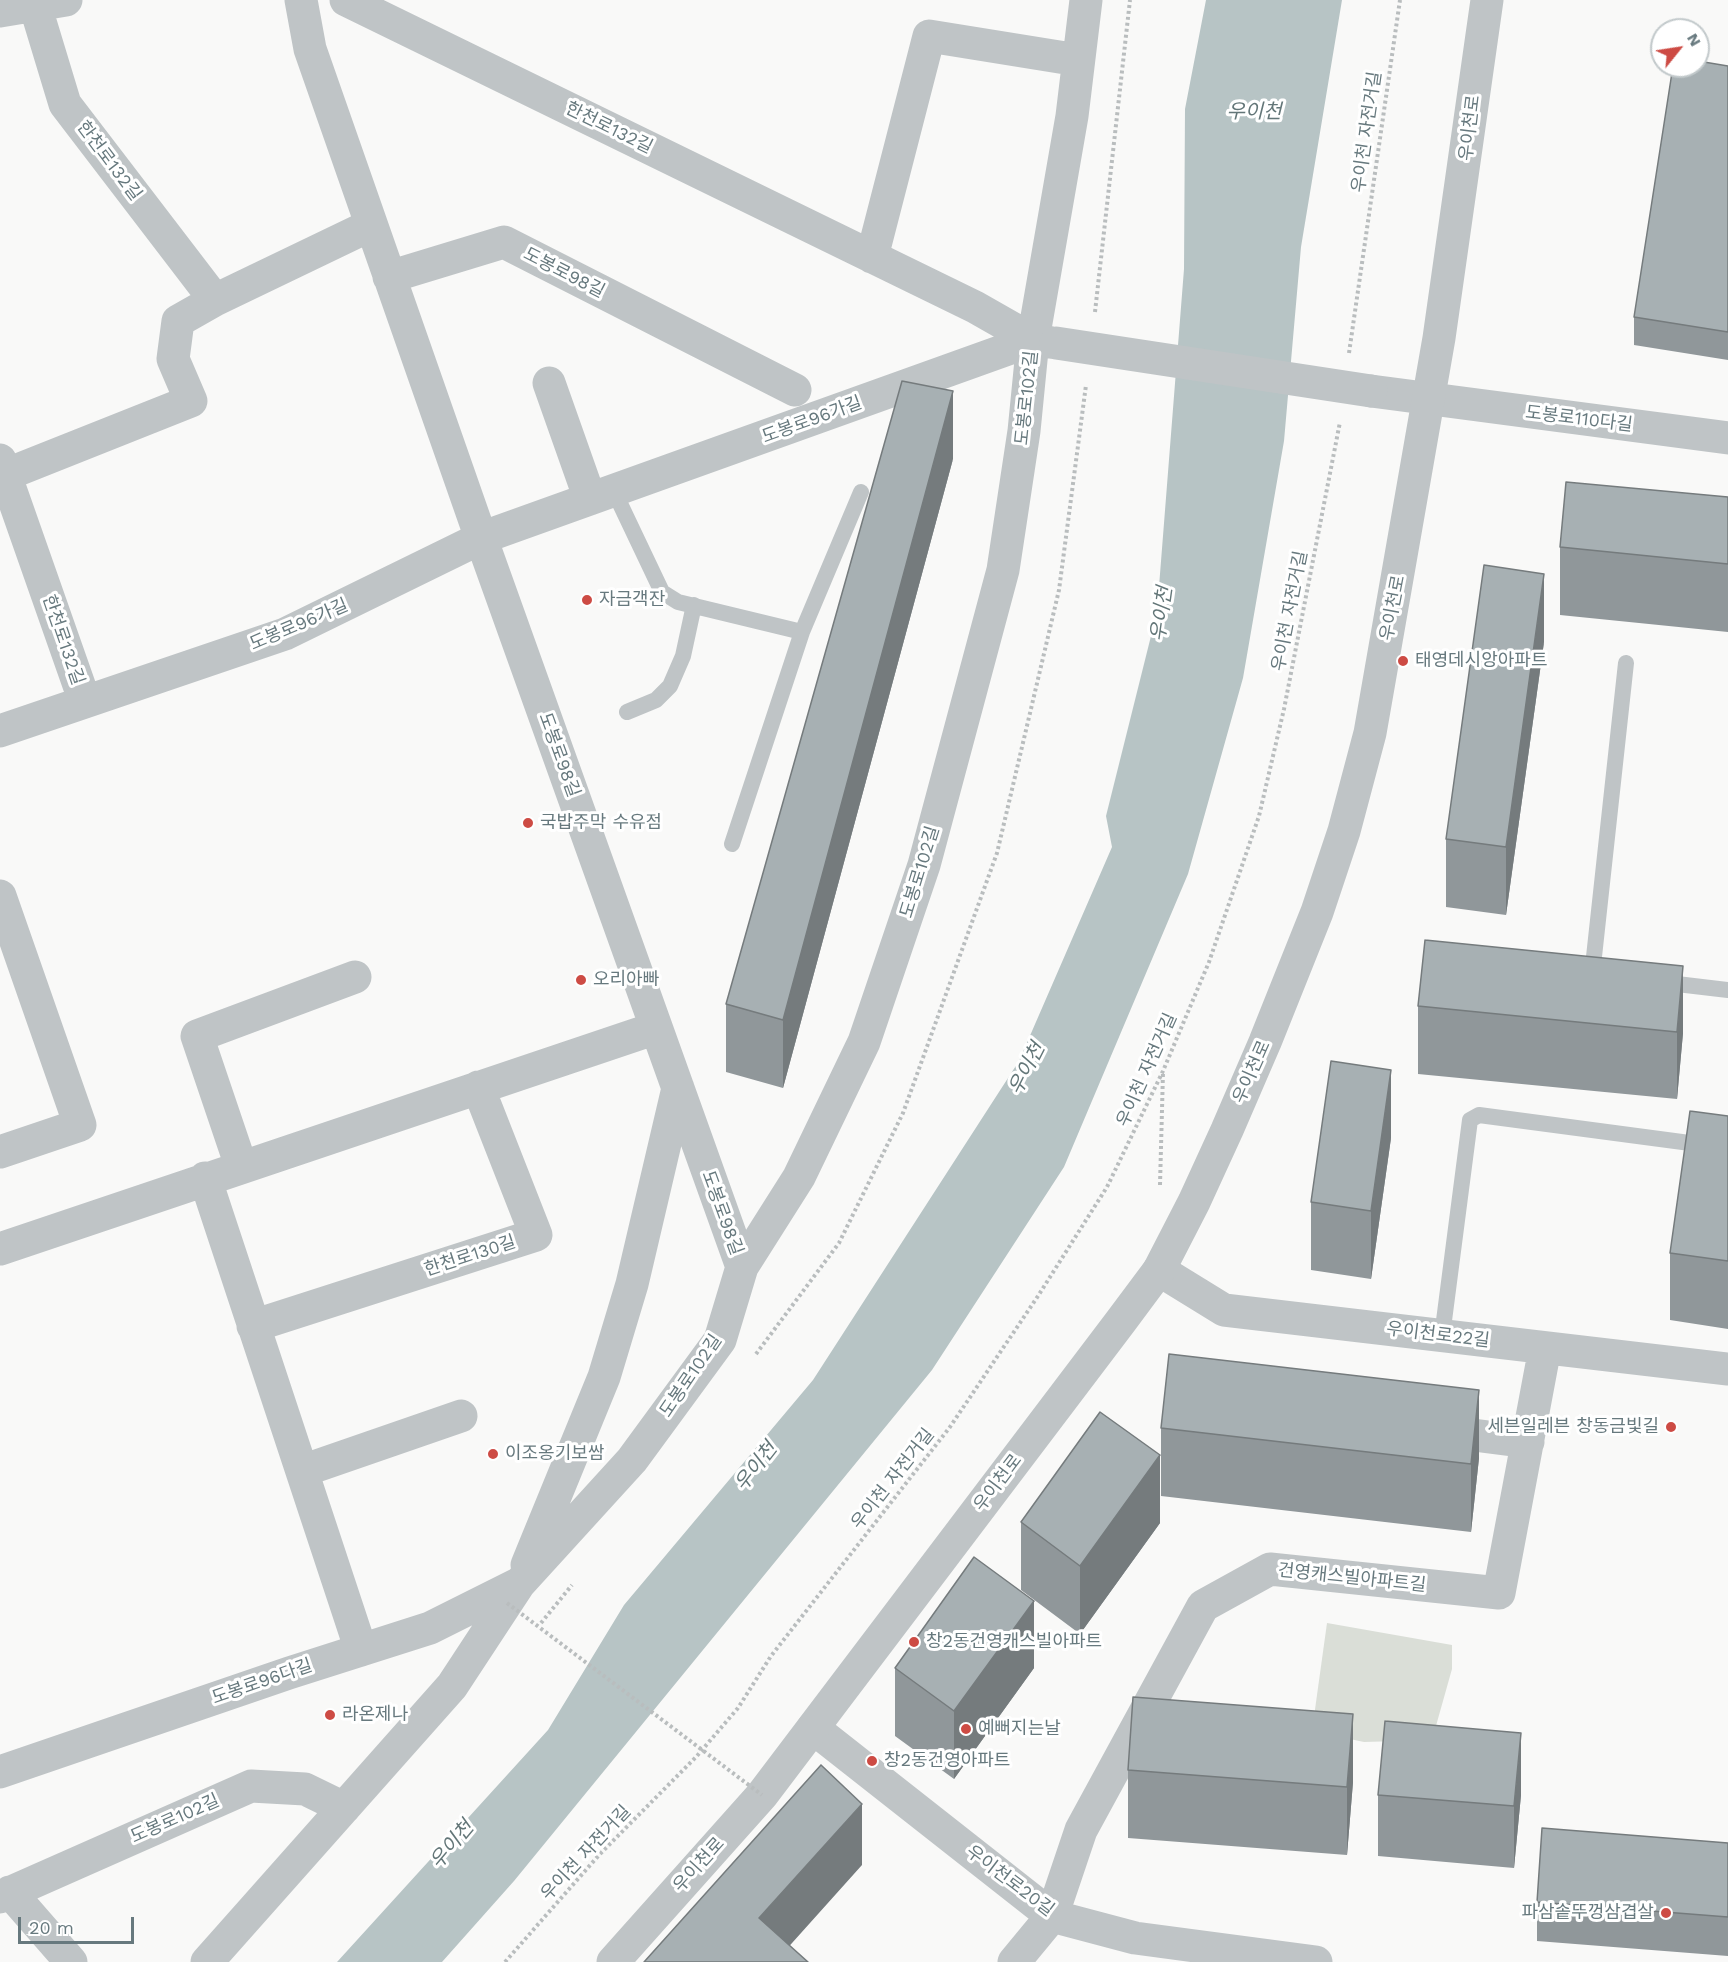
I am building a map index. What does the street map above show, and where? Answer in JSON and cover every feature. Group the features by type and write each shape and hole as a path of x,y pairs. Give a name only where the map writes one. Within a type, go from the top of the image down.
{"street":[{"name":"도봉로98길","path":"301,0 310,49 389,277 742,1268"},
{"name":"한천로132길","path":"346,0 1044,342"},
{"name":"도봉로102길","path":"207,1962 452,1686 513,1593 632,1460 720,1340 742,1268 799,1177 864,1042 924,865 1003,570 1024,431 1044,342 1086,0"},
{"name":"우이천로","path":"613,1962 762,1795 1158,1270 1194,1202 1265,1042 1317,912 1344,831 1370,733 1429,400 1461,195 1487,0"},
{"name":"한천로132길","path":"0,11 50,3 65,104 215,300 178,321 173,359 191,401 3,468 85,702"},
{"path":"872,257 929,36 1078,60"},
{"path":"215,300 371,225"},
{"name":"도봉로98길","path":"389,277 504,242 795,390"},
{"name":"도봉로110다길","path":"1044,342 1429,400 1728,438"},
{"name":"도봉로96가길","path":"0,731 285,634 481,538 1044,342"},
{"path":"549,383 602,495"},
{"path":"0,897 81,1125 0,1152"},
{"path":"242,1166 197,1036 355,977"},
{"path":"0,1249 205,1178 656,1028"},
{"name":"한천로130길","path":"254,1326 536,1235 478,1087"},
{"name":"도봉로102길","path":"513,1593 604,1377 632,1284 678,1088"},
{"path":"205,1178 361,1650"},
{"name":"우이천로22길","path":"1158,1270 1224,1310 1728,1369"},
{"name":"건영캐스빌아파트길","path":"1052,1916 1081,1830 1203,1606 1270,1569 1499,1593 1545,1348"},
{"path":"302,1471 461,1416"},
{"path":"1409,1427 1528,1442"},
{"name":"도봉로96다길","path":"0,1772 430,1628 513,1593"},
{"name":"우이천로20길","path":"813,1728 1052,1916 1135,1938 1316,1962"},
{"name":"도봉로102길","path":"71,1962 5,1895 250,1786 304,1789 344,1808"},
{"path":"1014,1962 1052,1916"}],"lane":[{"path":"732,844 802,632 861,492"},
{"path":"602,495 662,592 678,602 802,632"},
{"path":"627,712 656,700 670,686 683,656 694,605"},
{"path":"1615,977 1592,975 1626,663"},
{"path":"1649,981 1728,990"},
{"path":"1442,1336 1470,1120 1479,1115 1728,1148"}],"path":[{"name":"우이천 자전거길","path":"1348,363 1400,0"},
{"name":"우이천 자전거길","path":"505,1962 599,1855 696,1757 738,1708 771,1656 950,1427 1038,1296 1107,1187 1163,1071 1209,962 1259,816 1286,697 1340,420"},
{"path":"1160,1188 1163,1071"},
{"path":"513,1593 762,1795"}],"shaded area":[{"path":"1327,1623 1452,1645 1452,1669 1432,1740 1364,1742 1312,1731"}],"water":[{"name":"우이천","path":"1206,0 1342,0 1301,247 1284,441 1243,678 1188,874 1064,1167 932,1370 514,1881 442,1962 337,1962 548,1730 624,1605 813,1380 1019,1061 1112,847 1106,816 1157,612 1184,269 1185,109"}],"building":[{"path":"1710,63 1728,66 1728,332 1634,317 1671,78 1710,78"},
{"path":"902,381 953,391 783,1020 726,1004"},
{"path":"1566,482 1728,497 1728,564 1560,547"},
{"path":"1484,565 1544,574 1506,847 1446,839"},
{"path":"1425,940 1683,966 1677,1032 1418,1006"},
{"path":"1331,1061 1391,1070 1371,1211 1311,1202"},
{"path":"1690,1111 1728,1116 1728,1261 1670,1253"},
{"path":"1169,1354 1479,1390 1471,1464 1161,1428"},
{"path":"1100,1412 1160,1455 1080,1566 1021,1522"},
{"path":"974,1557 1034,1601 954,1711 895,1668"},
{"path":"1133,1697 1353,1714 1347,1787 1128,1770"},
{"path":"1385,1721 1521,1733 1514,1806 1378,1795"},
{"path":"821,1765 862,1804 759,1918 808,1962 644,1962"},
{"path":"1542,1828 1728,1843 1728,1917 1537,1902"}],"place":[{"name":"자금객잔","path":"587,600"},
{"name":"태영데시앙아파트","path":"1403,661"},
{"name":"국밥주막 수유점","path":"528,823"},
{"name":"오리아빠","path":"581,980"},
{"name":"세븐일레븐 창동금빛길","path":"1671,1427"},
{"name":"이조옹기보쌈","path":"493,1454"},
{"name":"창2동건영캐스빌아파트","path":"914,1642"},
{"name":"라온제나","path":"330,1715"},
{"name":"예뻐지는날","path":"966,1729"},
{"name":"창2동건영아파트","path":"872,1761"},
{"name":"파삼솥뚜껑삼겹살","path":"1666,1913"}]}
